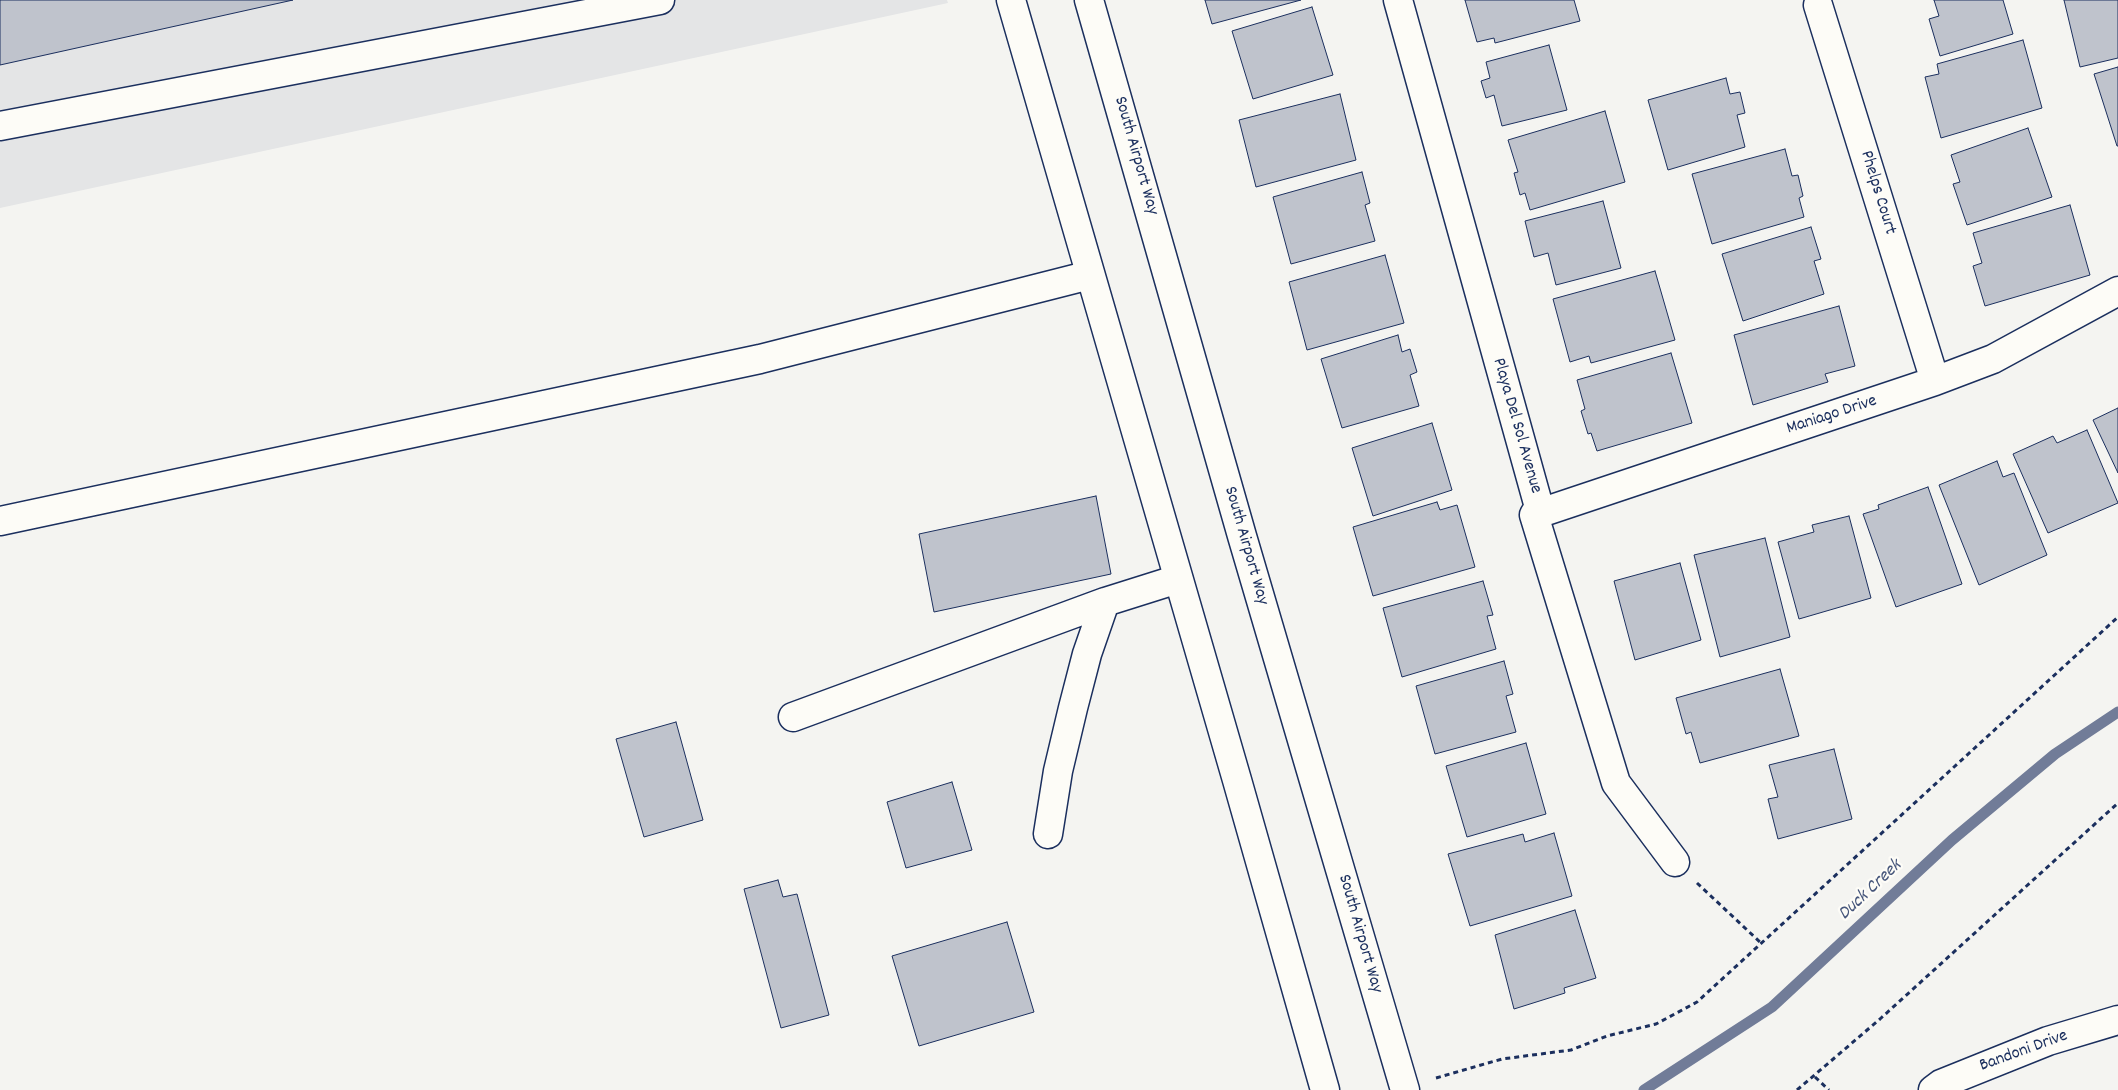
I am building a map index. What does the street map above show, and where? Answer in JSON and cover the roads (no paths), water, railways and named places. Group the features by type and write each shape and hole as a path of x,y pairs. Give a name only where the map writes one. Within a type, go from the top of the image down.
{"main road":[{"path":"0,126 660,0"},
{"path":"1011,0 1325,1090"},
{"name":"South Airport Way","path":"1090,0 1242,536 1404,1089"},
{"name":"Playa Del Sol Avenue","path":"1398,0 1539,507 1534,515 1616,783 1675,862"},
{"name":"Phelps Court","path":"1818,5 1935,381"},
{"path":"0,521 760,359 1090,275"},
{"name":"Maniago Drive","path":"1534,515 1935,381 1993,358 2118,291"},
{"path":"793,717 1105,602 1178,579"},
{"path":"1048,834 1058,771 1073,708 1087,654 1105,602"},
{"name":"Bandoni Drive","path":"1933,1090 1942,1084 2048,1041 2118,1020"}],"waterway":[{"name":"Duck Creek","path":"1644,1090 1772,1007 1952,840 2055,754 2118,712"}]}
